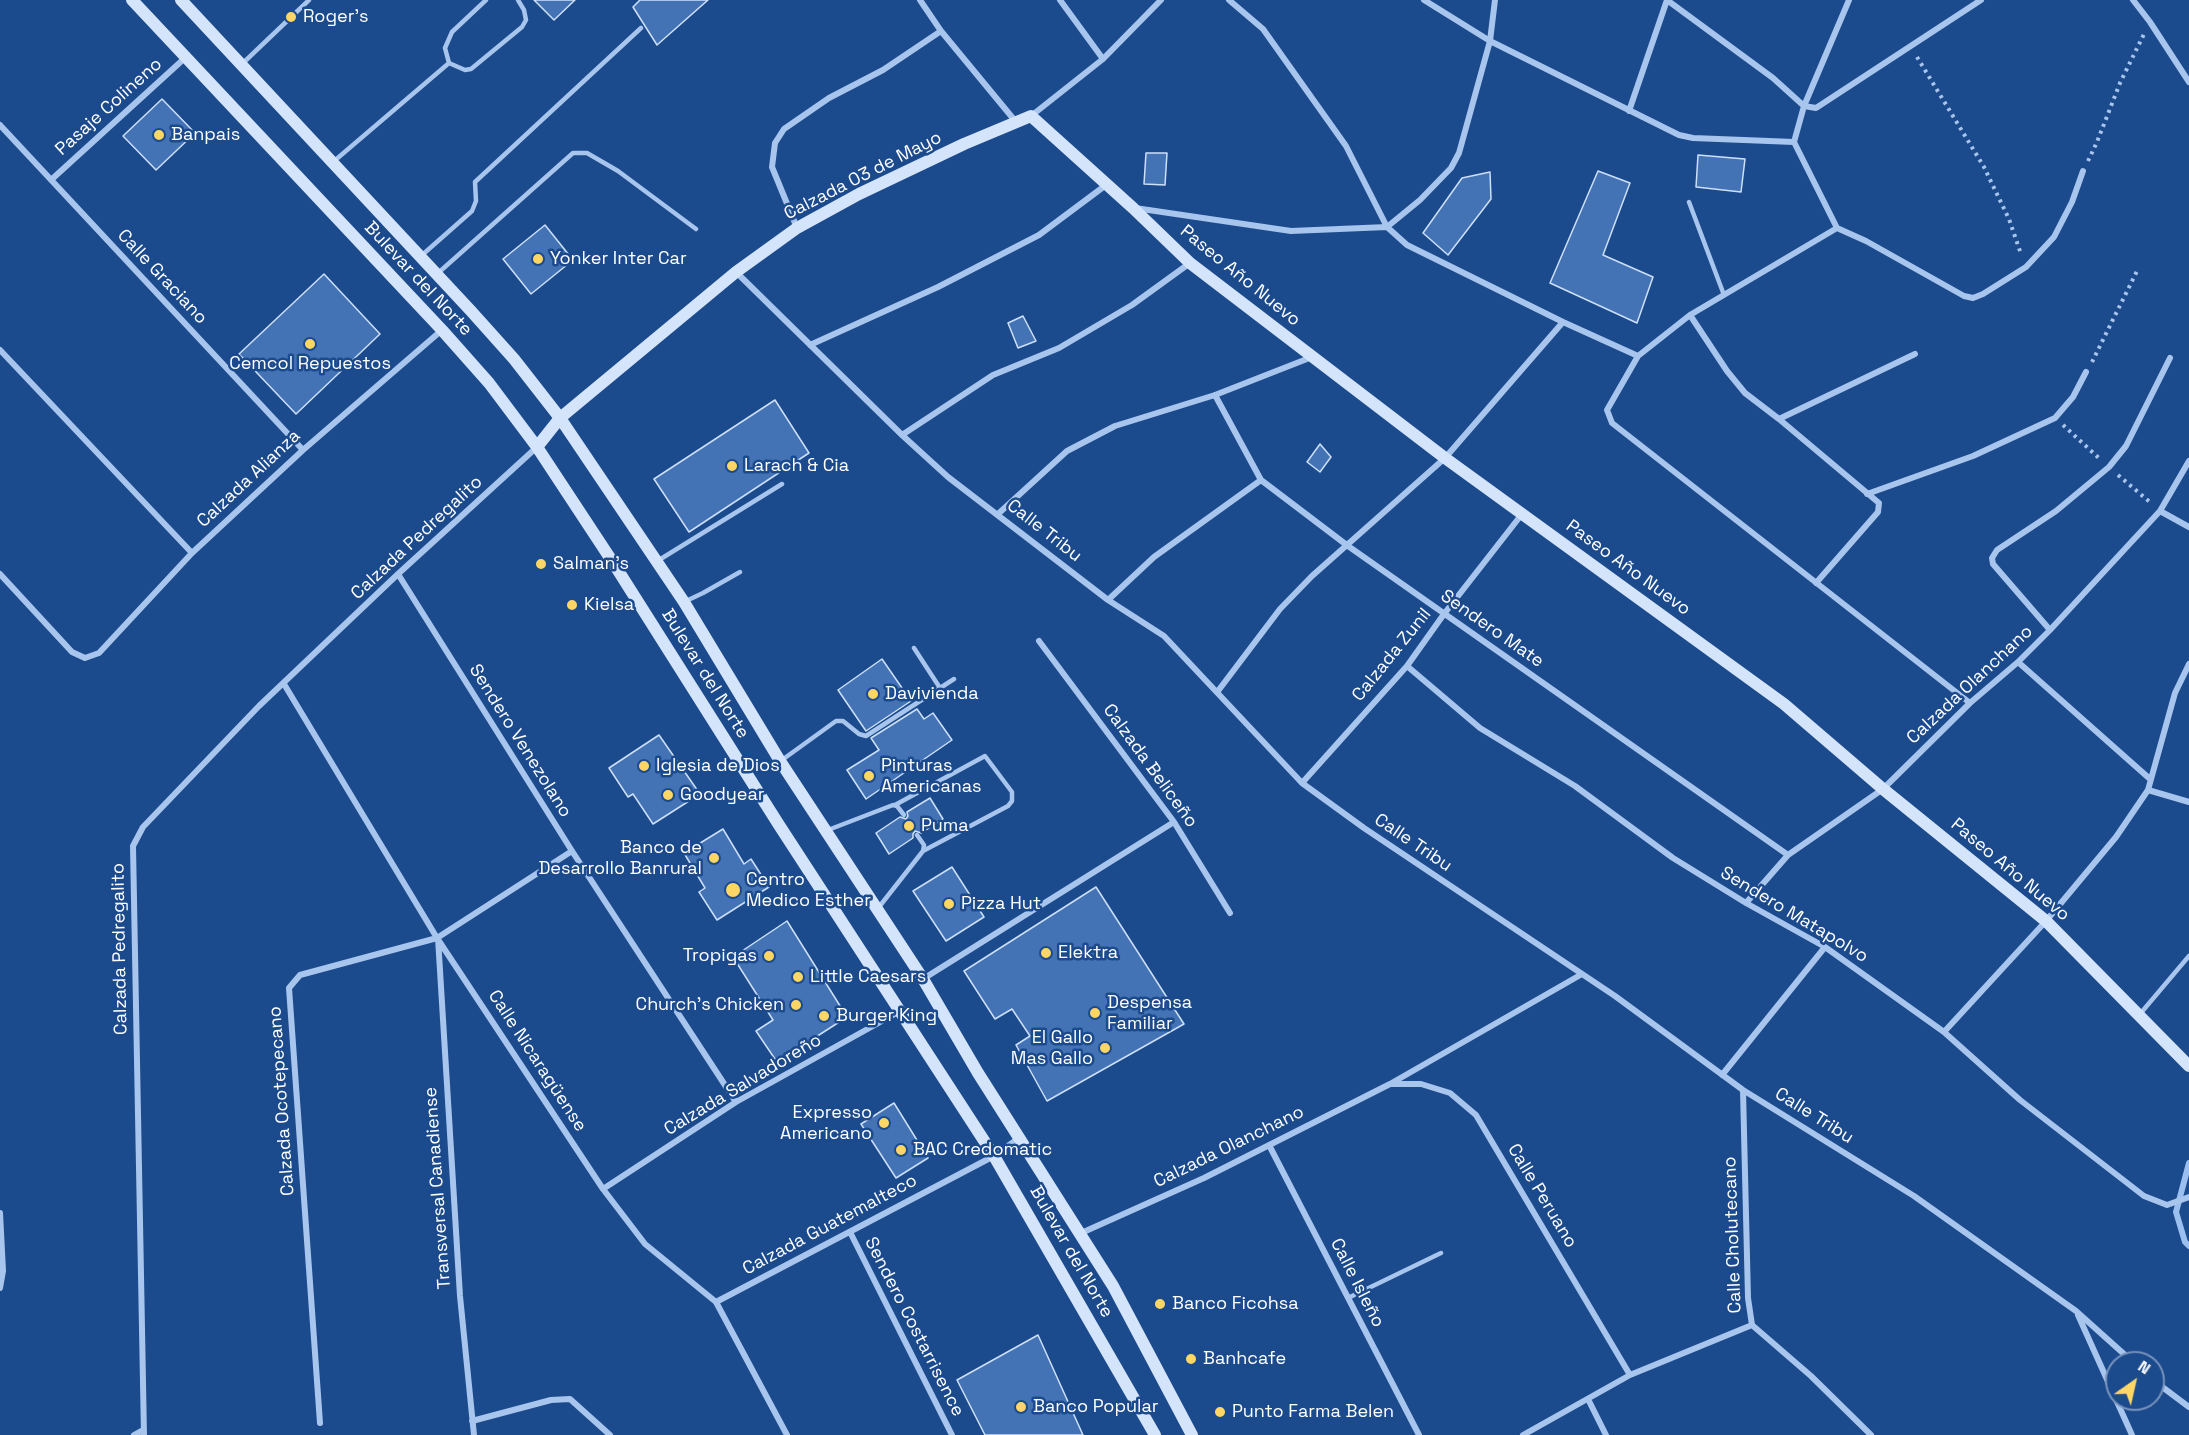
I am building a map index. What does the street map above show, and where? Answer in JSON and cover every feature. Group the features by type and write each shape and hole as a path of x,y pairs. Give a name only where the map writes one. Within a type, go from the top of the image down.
{"main road":[{"name":"Bulevar del Norte","path":"132,0 442,330 489,383 537,447 994,1156 1155,1435"},
{"name":"Bulevar del Norte","path":"181,0 437,274 514,359 560,418 684,602 780,762 923,979 1018,1138 1113,1286 1192,1435"},
{"name":"Calzada 03 de Mayo","path":"537,447 560,418 736,272 797,228 901,174 1030,116"},
{"name":"Paseo Año Nuevo","path":"1030,116 1133,208 1190,263 1445,458 1784,704 1883,789 2046,921 2189,1066"}],"street":[{"path":"920,0 941,31 1017,123"},
{"path":"1060,0 1103,59"},
{"name":"Calzada 03 de Mayo","path":"1030,116 1103,59 1161,0"},
{"path":"1228,0 1263,29 1346,146 1387,227 1407,245 1563,322 1638,356"},
{"path":"1424,0 1490,40 1678,135 1693,138 1794,142"},
{"path":"1133,208 1291,231 1387,227 1420,200 1451,168 1459,153 1490,40 1495,0"},
{"path":"1629,111 1667,0 1773,78 1804,106 1816,108 1981,0"},
{"path":"1849,0 1804,106 1794,142 1837,228 1866,241 1964,296 1973,298 2026,267 2054,237 2072,202 2083,171"},
{"path":"2133,0 2189,82"},
{"path":"797,228 772,167 775,143 784,129 829,98 883,70 941,31"},
{"name":"Pasaje Colineno","path":"51,180 186,57"},
{"name":"Calle Graciano","path":"0,124 303,450"},
{"path":"810,345 938,287 1039,235 1106,185"},
{"path":"1837,228 1690,315 1638,356 1607,410 1612,423 1970,703"},
{"path":"902,435 993,375 1059,348 1132,305 1190,263"},
{"name":"Calle Tribu","path":"736,272 948,477 1108,600 1164,636 1302,783 1364,828 1615,996 1743,1090 1914,1196 2076,1311 2121,1351"},
{"path":"1690,315 1744,393 1779,419 1879,503 1878,512 1816,583"},
{"path":"1218,692 1280,609 1312,576 1445,458 1563,322"},
{"name":"Calzada Alianza","path":"0,574 72,652 85,658 99,654 192,553 303,450 442,330"},
{"path":"0,350 192,553"},
{"path":"1779,419 1915,354"},
{"path":"998,514 1067,451 1114,426 1215,395 1312,357"},
{"path":"2050,630 1993,564 1992,558 1997,550 2056,512 2109,467 2126,446 2170,358"},
{"path":"1867,494 1973,456 2055,418 2073,397 2086,372"},
{"name":"Sendero Mate","path":"1215,395 1261,480 1348,546 1788,855"},
{"name":"Calzada Pedregalito","path":"134,1435 143,1432 133,846 143,827 259,706 398,574 537,447"},
{"name":"Calzada Olanchano","path":"1746,903 1788,855 1883,789 1970,703 2018,662 2160,511 2189,461"},
{"path":"1108,600 1154,557 1261,480"},
{"path":"2160,511 2189,527"},
{"name":"Calzada Zunil","path":"1302,783 1407,666 1522,513"},
{"name":"Sendero Venezolano","path":"398,574 572,851 736,1102"},
{"name":"Calzada Beliceño","path":"1039,640 1174,822 1230,914"},
{"path":"2018,662 2150,779"},
{"path":"1944,1032 2046,921 2116,837 2148,790 2175,693 2189,664"},
{"name":"Sendero Matapolvo","path":"1407,666 1480,728 1575,786 1673,858 1746,903 1825,947 1944,1032 2020,1100 2144,1196 2167,1205 2189,1197"},
{"name":"Calle Nicaragüense","path":"284,684 438,938 603,1189 645,1244 716,1302 787,1435"},
{"path":"2148,790 2189,802"},
{"path":"923,979 1174,822"},
{"name":"Calzada Ocotepecano","path":"320,1423 290,988 300,975 438,938 572,851"},
{"name":"Transversal Canadiense","path":"438,938 460,1296 474,1435"},
{"path":"1722,1075 1825,947"},
{"name":"Calzada Olanchano","path":"1079,1234 1204,1178 1390,1084 1582,974"},
{"name":"Calzada Salvadoreño","path":"603,1189 736,1102 900,1011"},
{"name":"Calle Peruano","path":"1390,1084 1421,1084 1450,1093 1476,1115 1630,1376"},
{"name":"Calle Cholutecano","path":"1743,1090 1748,1298 1752,1324 1871,1435"},
{"name":"Calzada Guatemalteco","path":"716,1302 994,1156 1018,1138"},
{"name":"Calle Isleño","path":"1269,1145 1419,1435"},
{"path":"0,1213 3,1270 0,1287"},
{"name":"Sendero Costarrisence","path":"850,1232 952,1435"},
{"path":"2076,1311 2132,1435"},
{"path":"1523,1435 1630,1376 1752,1324"},
{"path":"2165,1389 2189,1407"},
{"path":"472,1421 551,1400 570,1399 610,1435"},
{"path":"1588,1399 1606,1435"}],"lane":[{"path":"242,64 309,0"},
{"path":"449,63 445,48 452,32 486,0"},
{"path":"449,63 465,70 471,69 522,27 526,20 524,10 518,0"},
{"path":"420,256 472,211 476,201 475,182 641,28"},
{"path":"333,162 449,63"},
{"path":"437,274 573,153 586,153 618,171 696,229"},
{"path":"1689,202 1724,295"},
{"path":"657,562 782,484"},
{"path":"684,602 740,572"},
{"path":"914,648 940,688"},
{"path":"780,762 836,721 843,721 859,734 866,735 954,679"},
{"path":"825,831 895,805 985,756 1012,792 1012,801 1008,806 923,851 877,909"},
{"path":"895,805 904,814"},
{"path":"917,835 924,846 923,851"},
{"path":"2138,1016 2189,956"},
{"path":"1348,1298 1441,1253"}],"path":[{"path":"2083,171 2120,83 2150,22"},
{"path":"1911,46 1984,167 2009,219 2026,267"},
{"path":"2086,372 2138,268"}],"building":[{"path":"534,0 575,0 554,20"},
{"path":"640,0 708,0 657,45 633,7"},
{"name":"Banpais","path":"162,99 195,133 156,170 123,136"},
{"path":"1146,153 1167,153 1165,185 1144,184"},
{"path":"1698,155 1745,159 1741,192 1696,187"},
{"path":"1598,171 1630,183 1603,255 1653,277 1637,323 1550,283"},
{"path":"1490,172 1491,199 1448,255 1423,233 1462,178"},
{"name":"Yonker Inter Car","path":"545,225 573,260 531,294 503,259"},
{"name":"Cemcol Repuestos","path":"324,274 380,334 296,414 239,354"},
{"path":"1023,316 1036,341 1018,348 1008,323"},
{"name":"Larach & Cia","path":"775,400 809,453 689,532 654,479"},
{"path":"1320,444 1331,457 1320,472 1307,462"},
{"name":"Davivienda","path":"882,659 911,701 866,731 838,690"},
{"path":"917,709 924,719 933,713 952,740 866,799 847,770 879,750 871,738"},
{"path":"659,735 700,794 653,824 633,794 628,797 609,768"},
{"name":"Puma","path":"930,798 943,819 921,833 915,831 913,838 889,854 876,833 900,817 906,819 907,812"},
{"path":"723,829 744,864 751,859 769,887 717,920 699,892 705,888 684,853"},
{"name":"Pizza Hut","path":"952,867 984,917 946,941 913,891"},
{"path":"1096,887 1184,1024 1047,1101 1016,1045 1030,1036 1012,1009 995,1019 964,971"},
{"path":"787,921 847,1017 777,1062 756,1031 773,1020 733,957"},
{"name":"BAC Credomatic","path":"894,1103 928,1158 896,1178 861,1124"},
{"name":"Banco Popular","path":"1038,1335 1083,1435 985,1435 957,1380"}],"waterway":[{"path":"2189,1163 2176,1212 2185,1242 2189,1246"}],"place":[{"name":"Roger's","path":"291,17"},
{"name":"Banpais","path":"159,135"},
{"name":"Yonker Inter Car","path":"538,259"},
{"name":"Cemcol Repuestos","path":"310,344"},
{"name":"Larach & Cia","path":"732,466"},
{"name":"Salman's","path":"541,564"},
{"name":"Kielsa","path":"572,605"},
{"name":"Davivienda","path":"873,694"},
{"name":"Iglesia de Dios","path":"644,766"},
{"name":"Pinturas Americanas","path":"869,776"},
{"name":"Goodyear","path":"668,795"},
{"name":"Puma","path":"909,826"},
{"name":"Banco de Desarrollo Banrural","path":"714,858"},
{"name":"Centro Medico Esther","path":"733,890"},
{"name":"Pizza Hut","path":"949,904"},
{"name":"Elektra","path":"1046,953"},
{"name":"Tropigas","path":"769,956"},
{"name":"Little Caesars","path":"798,977"},
{"name":"Church's Chicken","path":"796,1005"},
{"name":"Despensa Familiar","path":"1095,1013"},
{"name":"Burger King","path":"824,1016"},
{"name":"El Gallo Mas Gallo","path":"1105,1048"},
{"name":"Expresso Americano","path":"884,1123"},
{"name":"BAC Credomatic","path":"901,1150"},
{"name":"Banco Ficohsa","path":"1160,1304"},
{"name":"Banhcafe","path":"1191,1359"},
{"name":"Banco Popular","path":"1021,1407"},
{"name":"Punto Farma Belen","path":"1220,1412"}]}
